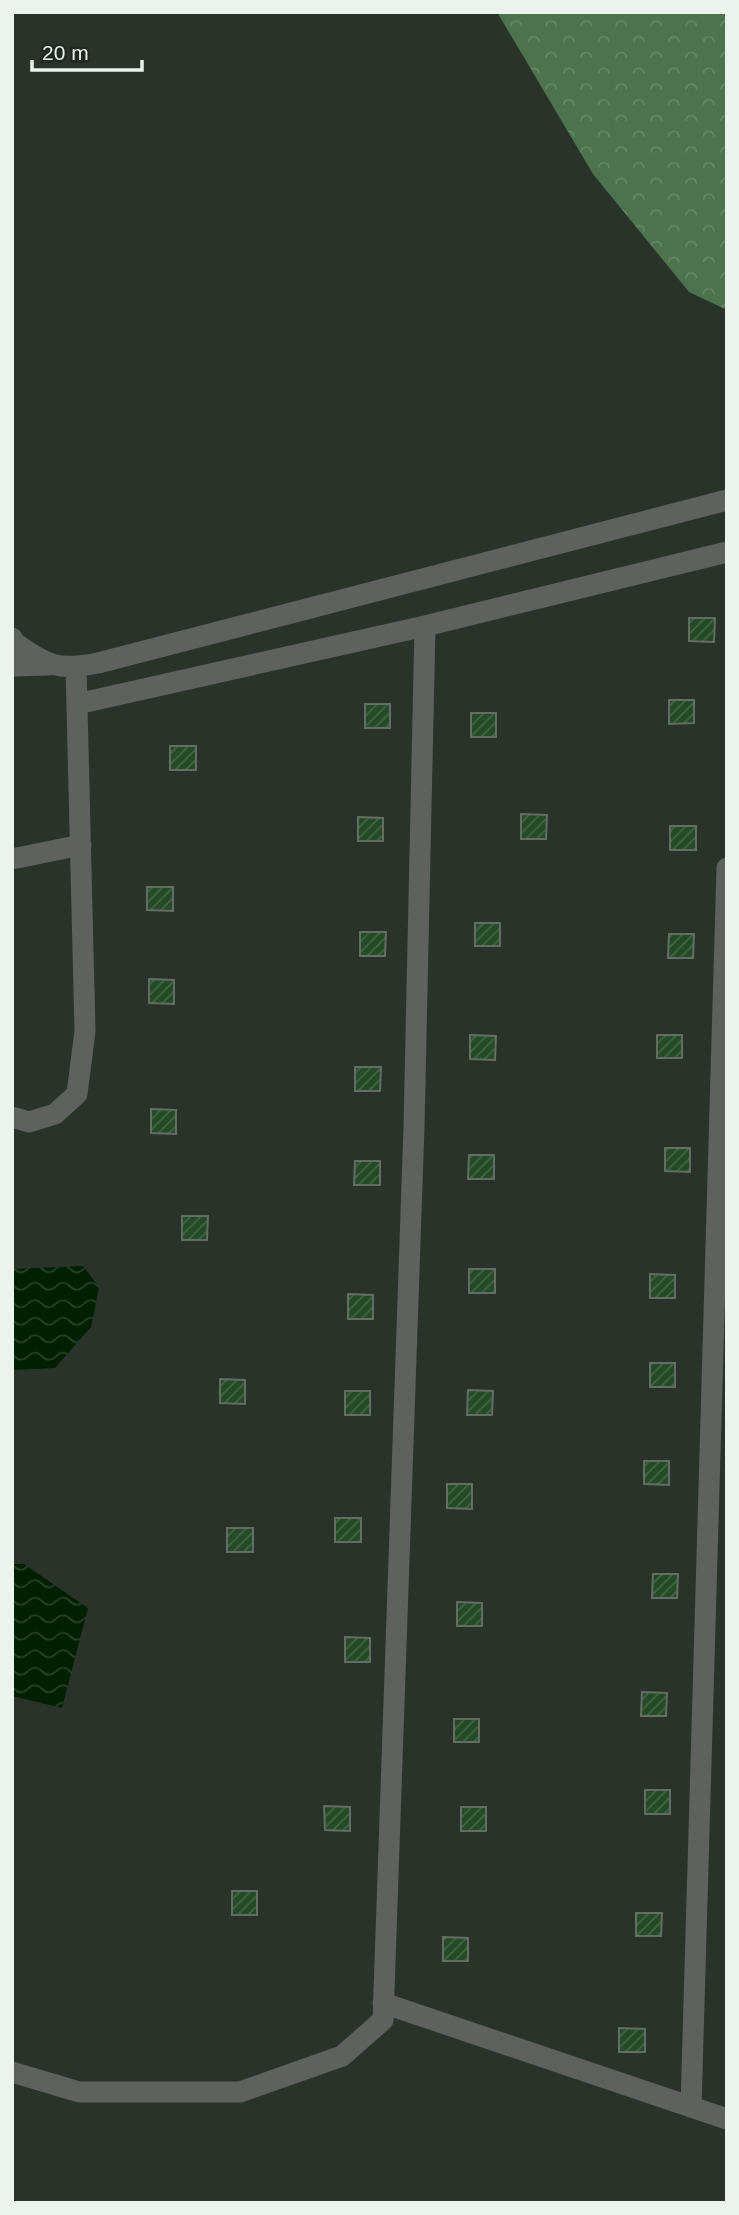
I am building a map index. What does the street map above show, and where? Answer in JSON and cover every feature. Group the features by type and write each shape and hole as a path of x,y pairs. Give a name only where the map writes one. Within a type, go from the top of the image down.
{"street":[{"path":"12,666 76,667 727,500"},
{"path":"77,704 425,626 727,552"},
{"path":"12,2072 79,2092 240,2092 342,2056 383,2020 414,1128 425,626"},
{"path":"12,638 15,643 47,665"},
{"path":"12,1117 29,1122 55,1114 77,1094 85,1031 76,667"},
{"path":"12,859 81,845"},
{"path":"691,2108 727,867"},
{"path":"383,2003 727,2119"}],"green space":[{"path":"497,12 727,12 727,310 689,292 593,174"}],"water":[{"path":"83,1266 99,1287 91,1327 55,1368 14,1370 12,1269"},
{"path":"12,1564 24,1564 88,1608 62,1708 12,1696"}],"building":[{"path":"689,618 715,618 714,642 689,641"},
{"path":"669,700 694,700 694,723 669,724"},
{"path":"365,704 390,704 390,728 365,728"},
{"path":"471,713 496,713 496,737 471,737"},
{"path":"170,746 196,746 196,770 170,770"},
{"path":"521,814 547,815 546,839 521,839"},
{"path":"358,817 383,818 383,841 358,841"},
{"path":"670,826 696,826 696,850 670,850"},
{"path":"147,887 173,887 173,911 147,910"},
{"path":"475,923 500,923 500,946 475,946"},
{"path":"360,932 386,932 385,956 360,956"},
{"path":"669,934 694,934 693,958 668,958"},
{"path":"149,979 174,980 174,1004 149,1003"},
{"path":"470,1035 496,1036 495,1060 470,1059"},
{"path":"657,1035 682,1035 682,1058 657,1058"},
{"path":"355,1067 381,1067 380,1091 355,1091"},
{"path":"151,1109 176,1110 176,1134 151,1133"},
{"path":"665,1148 690,1148 690,1172 665,1171"},
{"path":"469,1155 494,1155 494,1179 468,1179"},
{"path":"355,1161 380,1161 380,1185 354,1185"},
{"path":"182,1216 208,1216 207,1240 182,1240"},
{"path":"469,1269 495,1269 495,1293 469,1293"},
{"path":"650,1274 675,1275 675,1298 650,1298"},
{"path":"348,1294 373,1295 373,1319 348,1319"},
{"path":"650,1363 675,1363 675,1387 650,1387"},
{"path":"220,1379 245,1380 245,1404 220,1403"},
{"path":"468,1390 493,1391 492,1415 467,1415"},
{"path":"345,1391 370,1391 370,1415 345,1415"},
{"path":"644,1461 669,1461 669,1485 644,1484"},
{"path":"447,1484 472,1484 472,1509 447,1508"},
{"path":"335,1518 361,1518 361,1542 335,1542"},
{"path":"227,1528 253,1528 253,1552 227,1552"},
{"path":"653,1574 678,1574 677,1598 652,1598"},
{"path":"457,1602 482,1603 482,1626 457,1626"},
{"path":"345,1637 370,1638 370,1662 345,1662"},
{"path":"642,1692 667,1693 666,1716 641,1716"},
{"path":"454,1719 479,1719 479,1742 454,1742"},
{"path":"645,1790 670,1790 670,1814 645,1814"},
{"path":"324,1806 350,1807 350,1831 325,1830"},
{"path":"461,1807 486,1807 486,1831 461,1831"},
{"path":"232,1891 257,1891 257,1915 232,1915"},
{"path":"636,1913 662,1913 661,1936 636,1936"},
{"path":"443,1937 468,1938 468,1961 443,1961"},
{"path":"619,2028 645,2029 645,2052 619,2052"}]}
